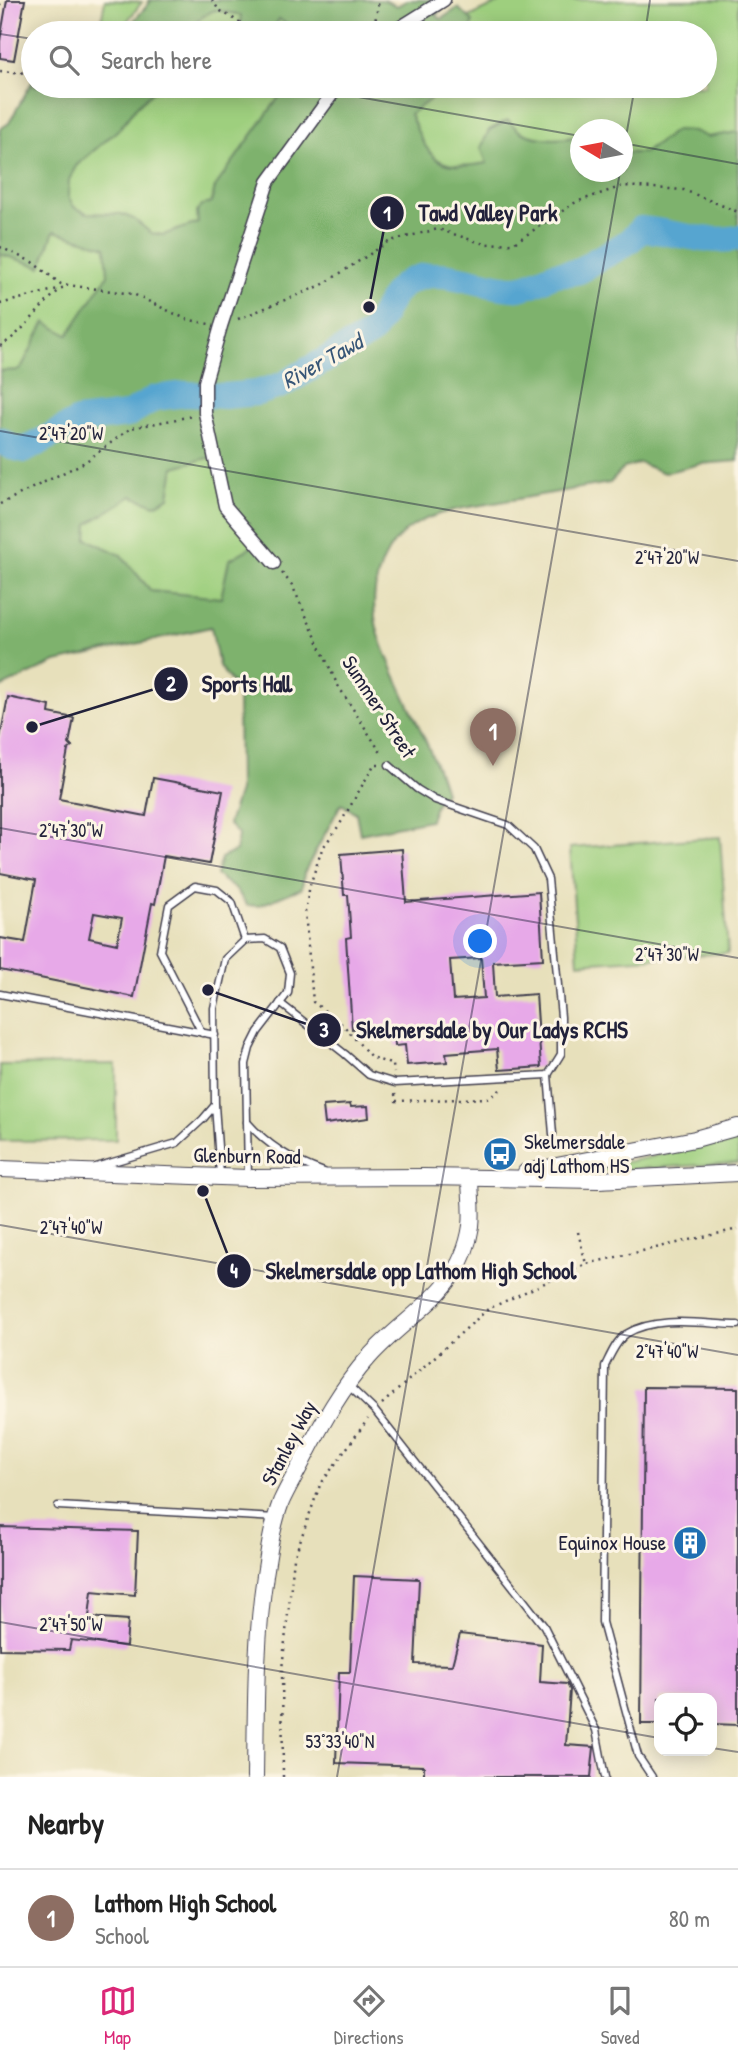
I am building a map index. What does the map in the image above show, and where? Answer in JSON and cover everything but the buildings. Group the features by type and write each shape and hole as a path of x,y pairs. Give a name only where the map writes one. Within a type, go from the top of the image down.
{"street":[{"path":"410,21 444,0"},
{"path":"274,563 225,506 205,413 205,382 220,326 268,182 329,98"},
{"name":"Glenburn Road","path":"493,1178 695,1139 738,1127"},
{"name":"Glenburn Road","path":"0,1169 248,1178 598,1181 738,1173"},
{"name":"Stanley Way","path":"255,1777 258,1625 276,1518 282,1500 313,1440 347,1384 400,1326 452,1279 466,1249 471,1223 470,1178"}],"lane":[{"name":"Summer Street","path":"389,765 416,789 435,800 508,825 534,849 548,878 561,1005 561,1054 548,1075"},
{"path":"202,1033 160,951 169,905 195,886 218,890 232,902 245,940"},
{"path":"220,1177 215,1105 214,1009 225,960 245,940 265,939 280,948 290,973 288,993 258,1032 246,1065 248,1178"},
{"path":"0,994 215,1035"},
{"path":"280,1003 369,1075 395,1083 548,1075 553,1134"},
{"path":"78,1172 177,1143 215,1105"},
{"path":"247,1122 258,1135 287,1154 310,1167 343,1179"},
{"path":"652,1777 638,1756 603,1622 605,1366 624,1335 652,1323 738,1325"},
{"path":"347,1384 375,1410 544,1626 596,1730 605,1777"},
{"path":"58,1506 276,1518"}],"path":[{"path":"0,6 1,0"},
{"path":"212,0 219,10 238,21"},
{"path":"375,21 379,0"},
{"path":"0,71 21,73"},
{"path":"0,247 32,262 61,284 133,294 186,319 220,326 322,285 390,241 438,229 484,244 514,243 576,202 623,186 684,190 738,212"},
{"path":"0,304 69,286"},
{"path":"0,346 61,289"},
{"path":"0,504 85,461 131,428 205,413"},
{"name":"Summer Street","path":"274,563 292,585 337,684 389,765"},
{"path":"389,765 374,765 340,824 322,849 310,885 305,912 313,1002 343,1025 371,1057 393,1065 396,1101 490,1098 510,1083"},
{"path":"283,1777 282,1669 294,1558 320,1485 375,1410 488,1309 586,1264 738,1229"},
{"path":"578,1232 586,1264"}],"green space":[{"path":"105,0 142,2 127,21 101,21"},
{"path":"148,0 301,0 316,21 144,21"},
{"path":"152,0 384,0 397,6 408,0 441,0 445,6 436,15 441,19 458,8 473,21 241,21 241,15 215,10 198,21 134,21"},
{"path":"505,0 738,0 738,450 531,467 243,605 0,677 0,135 100,98 717,98 717,21 463,21"},
{"path":"23,98 146,98 119,129 76,166 69,180 68,196 74,207 87,213 122,214 134,219 151,233 163,235 198,223 197,212 200,206 211,203 215,187 278,98 432,98 410,114 429,151 445,163 456,165 487,163 481,148 489,130 508,120 519,131 535,137 570,138 570,182 633,182 633,153 644,153 676,130 694,131 707,137 738,132 738,461 700,464 664,473 640,463 624,468 610,483 455,510 433,516 401,535 391,547 378,574 374,605 376,620 386,655 445,792 436,803 430,820 360,834 356,813 341,804 304,873 302,888 258,906 247,905 236,890 216,875 221,858 236,851 238,834 228,824 239,791 238,691 219,666 211,627 56,662 0,688 0,371 20,370 45,322 68,335 108,275 106,247 54,231 41,267 0,254 0,129 9,123","holes":["219,455 232,508 258,543 229,560 221,598 151,591 121,555 87,539 88,524 132,496 155,505 169,497 174,467"]},
{"path":"720,837 728,953 578,963 570,848"},
{"path":"116,1064 116,1140 0,1141 0,1065"},
{"path":"738,1134 738,1163 600,1171 600,1167 651,1157"}],"waterway":[{"name":"River Tawd","path":"0,440 11,447 25,450 78,421 127,415 155,398 186,394 225,396 257,393 282,385 370,334 397,291 412,280 424,276 449,276 518,288 556,274 581,270 625,244 641,229 702,239 738,238"}],"place":[{"name":"Tawd Valley Park","path":"369,307"},
{"name":"Sports Hall","path":"32,727"},
{"name":"Lathom High School","path":"493,766"},
{"name":"Skelmersdale by Our Ladys RCHS","path":"208,990"},
{"name":"Skelmersdale adj Lathom HS","path":"500,1154"},
{"name":"Skelmersdale opp Lathom High School","path":"203,1191"},
{"name":"Equinox House","path":"690,1543"}]}
